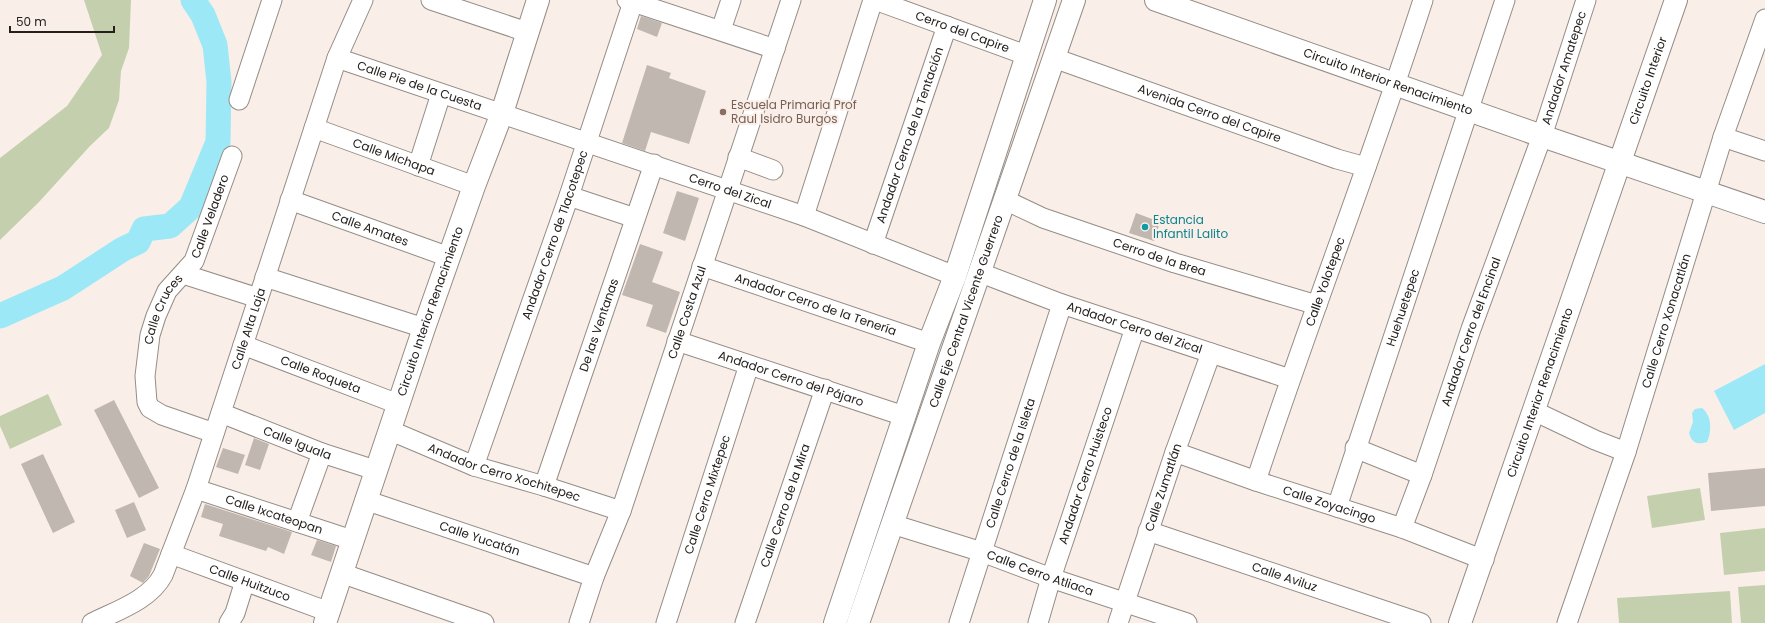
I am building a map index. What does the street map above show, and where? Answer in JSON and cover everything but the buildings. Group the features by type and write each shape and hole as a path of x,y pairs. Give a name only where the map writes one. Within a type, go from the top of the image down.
{"main road":[{"name":"Circuito Interior Renacimiento","path":"327,617 375,470 424,328 474,186 502,113 538,0"},
{"name":"Calle Eje Central Vicente Guerrero","path":"835,623 929,343 955,276 1045,0"},
{"name":"Calle Eje Central Vicente Guerrero","path":"858,623 981,273 1074,0"},
{"name":"Circuito Interior Renacimiento","path":"1156,0 1469,109 1542,136 1765,212"},
{"name":"Circuito Interior","path":"1620,162 1676,0"},
{"name":"Circuito Interior Renacimiento","path":"1460,623 1484,560 1620,162"}],"street":[{"path":"239,100 272,0"},
{"name":"Calle Alta Laja","path":"92,623 149,593 158,586 196,489 337,58 363,0"},
{"path":"721,30 731,0"},
{"name":"Calle Costa Azul","path":"580,623 594,578 621,512 791,0"},
{"path":"804,216 874,0"},
{"name":"Cerro del Capire","path":"874,0 1026,55"},
{"name":"Calle Yolotepec","path":"1256,481 1290,379 1396,84 1422,0"},
{"name":"Huehuetepec","path":"1337,507 1355,448 1505,0"},
{"name":"Andador Amatepec","path":"1542,136 1586,0"},
{"path":"630,1 775,49"},
{"name":"Andador Cerro de Tlacotepec","path":"474,466 569,196 630,1"},
{"path":"441,2 528,32"},
{"name":"Calle Cerro Xonacatlán","path":"1567,623 1626,452 1705,191 1723,137 1758,64 1765,19"},
{"name":"Andador Cerro de la Tentación","path":"873,244 947,26"},
{"name":"Calle Pie de la Cuesta","path":"337,58 441,94 502,113"},
{"name":"Avenida Cerro del Capire","path":"1054,58 1322,154 1366,167"},
{"path":"418,166 441,94"},
{"name":"Cerro del Zical","path":"502,113 804,216 955,276"},
{"name":"Calle Michapa","path":"314,128 474,186"},
{"name":"Andador Cerro del Encinal","path":"1402,528 1422,475 1471,328 1542,136"},
{"path":"1723,137 1765,151"},
{"name":"Calle Veladero","path":"183,274 194,261 201,245 232,156"},
{"path":"738,158 773,170"},
{"name":"De las Ventanas","path":"544,486 654,164"},
{"path":"569,196 635,218"},
{"name":"Calle Amates","path":"290,200 449,257"},
{"name":"Cerro de la Brea","path":"1006,200 1043,218 1174,263 1317,305"},
{"name":"Andador Cerro de la Tenería","path":"702,266 929,343"},
{"name":"Andador Cerro del Zical","path":"981,273 1062,304 1290,379"},
{"name":"Calle Cruces","path":"214,433 162,415 150,408 146,402 147,354 156,316 167,291 183,274 258,298"},
{"path":"265,277 424,328"},
{"name":"Calle Cerro de la Isleta","path":"959,623 1062,304"},
{"name":"Andador Cerro Huisteco","path":"1038,623 1051,578 1134,328"},
{"name":"Andador Cerro del Pájaro","path":"677,341 904,416"},
{"name":"Calle Roqueta","path":"243,345 398,404"},
{"name":"Calle Zumatlán","path":"1118,623 1210,352"},
{"name":"Calle Cerro Mixtepec","path":"666,623 749,365"},
{"name":"Calle Cerro de la Mira","path":"745,623 825,389"},
{"path":"1534,411 1595,440 1626,452"},
{"name":"Calle Iguala","path":"221,413 322,453 375,470"},
{"name":"Andador Cerro Xochitepec","path":"389,430 474,466 544,486 621,512"},
{"path":"1355,448 1422,475"},
{"name":"Calle Zoyacingo","path":"1175,452 1256,481 1402,528 1484,560"},
{"path":"297,522 322,453"},
{"name":"Calle Ixcateopan","path":"196,489 352,540"},
{"name":"Calle Yucatán","path":"365,500 594,578"},
{"name":"Calle Cerro Atliaca","path":"892,524 982,552 1051,578 1187,623"},
{"name":"Calle Aviluz","path":"1148,531 1421,623"},
{"name":"Calle Huitzuco","path":"171,554 245,581 327,617"},
{"path":"341,573 484,623"},
{"path":"229,623 235,613 245,581"}],"green space":[{"path":"84,0 131,0 129,48 121,71 119,100 109,128 90,146 39,202 0,240 0,158 67,106 102,55"},
{"path":"48,394 62,425 10,449 0,426 0,416"},
{"path":"1700,488 1705,520 1652,528 1647,496"},
{"path":"1765,528 1765,571 1724,575 1720,533"},
{"path":"1765,585 1765,623 1741,623 1738,587"},
{"path":"1730,591 1732,623 1619,623 1617,598"}],"water":[{"path":"1765,364 1765,413 1734,430 1714,391"},
{"path":"1702,408 1708,415 1710,433 1707,442 1698,443 1693,441 1689,433 1693,422 1692,413 1695,409"}],"waterway":[{"path":"0,316 63,288 123,249 138,242 144,229 170,226 191,207 218,142 219,82 215,45 203,15 193,0"}],"place":[{"name":"Escuela Primaria Prof Raul Isidro Burgos","path":"723,112"},
{"name":"Estancia Infantil Lalito","path":"1145,227"}]}
